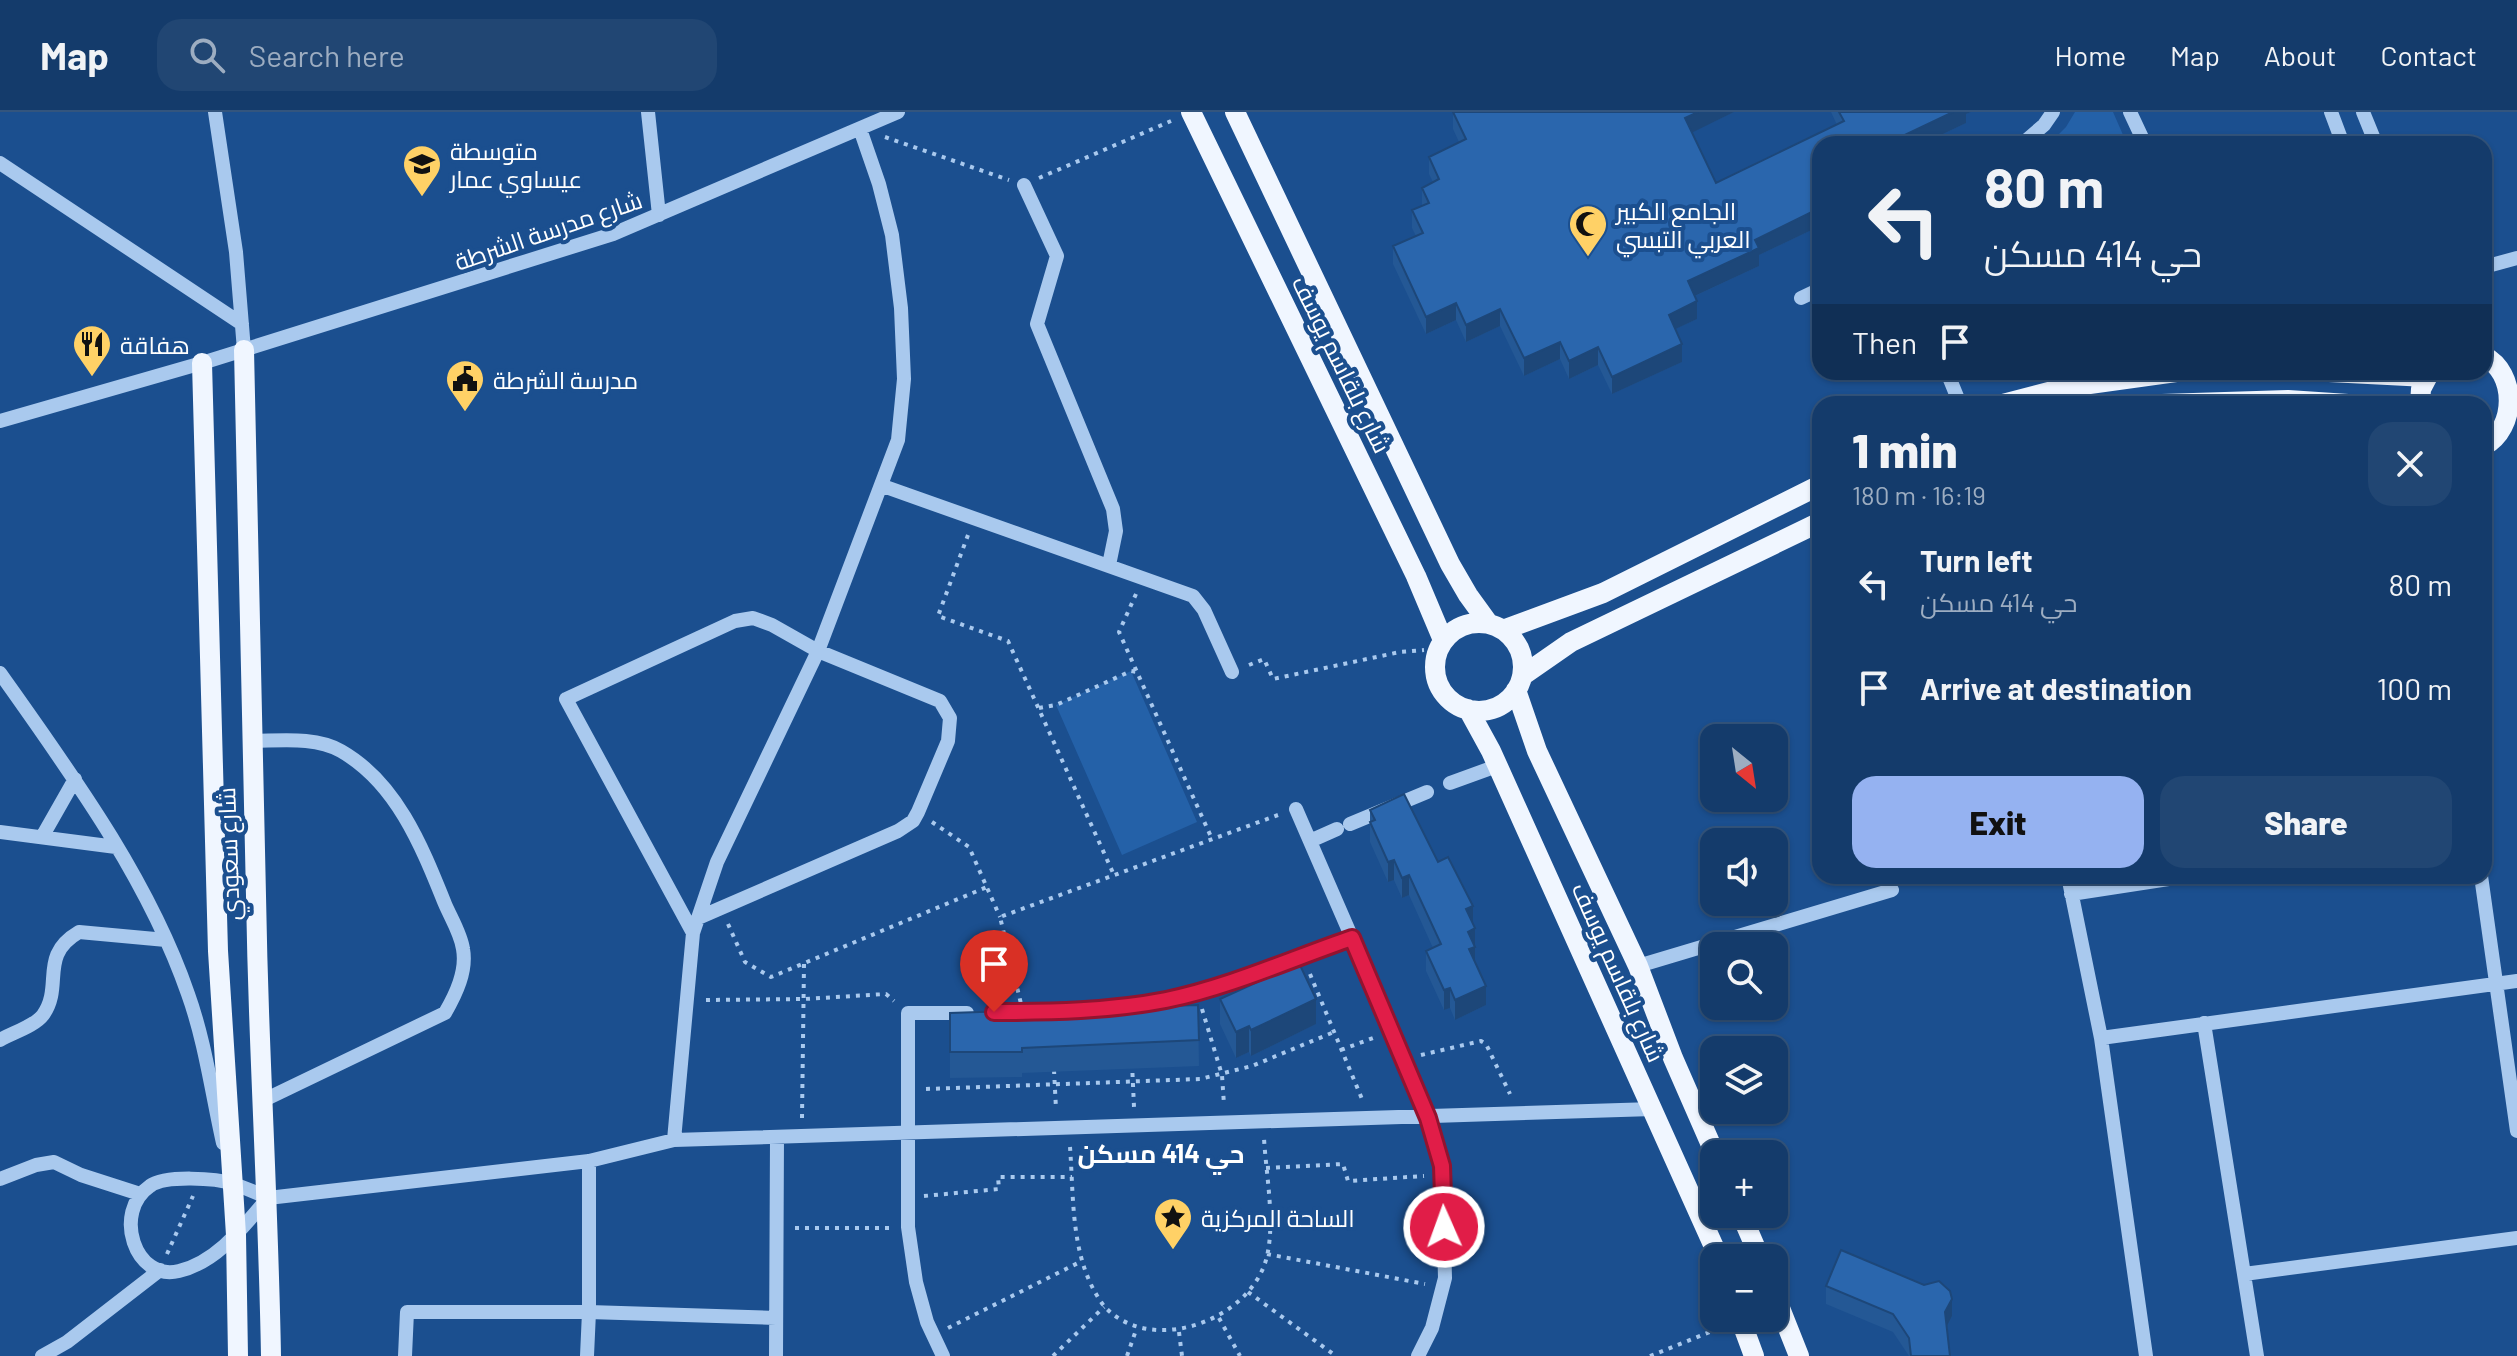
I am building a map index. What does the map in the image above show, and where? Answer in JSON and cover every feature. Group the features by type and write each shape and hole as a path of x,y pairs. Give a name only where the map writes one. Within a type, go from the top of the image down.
{"main road":[{"name":"شارع بلقاسم يوسف","path":"1191,112 1416,576 1441,645"},
{"name":"شارع بلقاسم يوسف","path":"1235,112 1450,564 1468,595 1496,627"},
{"name":"شارع سعودي","path":"244,350 251,741 271,1356"},
{"name":"شارع سعودي","path":"202,363 218,951 236,1235 238,1356"},
{"path":"2492,442 2507,430 2516,416 2512,380 2501,363"},
{"path":"2034,396 2068,387 2118,380"},
{"path":"1496,627 1603,593 1812,489"},
{"path":"1519,683 1519,650 1513,639 1496,627 1476,623 1464,625 1441,645 1435,664 1436,680 1443,693 1454,703 1468,709 1482,711 1495,707 1507,701 1519,683 1571,642 1812,526"},
{"name":"شارع بلقاسم يوسف","path":"1519,683 1537,751 1638,966 1709,1140"},
{"name":"شارع بلقاسم يوسف","path":"1468,709 1497,766 1713,1244"},
{"path":"1788,1328 1799,1356"},
{"path":"1746,1332 1754,1356"}],"street":[{"path":"215,112 236,252 244,350"},
{"path":"648,112 659,215"},
{"name":"شارع مدرسة الشرطة","path":"0,421 202,363 585,243 659,215 898,112"},
{"path":"2031,136 2053,112"},
{"path":"2130,112 2141,136"},
{"path":"2331,112 2340,136"},
{"path":"2363,112 2373,136"},
{"path":"674,1140 696,926 717,862 818,651 898,440 904,379 901,308 892,235 860,129"},
{"path":"0,163 242,324"},
{"path":"1024,185 1057,256 1037,324 1113,509 1116,531 1109,565"},
{"path":"2492,265 2517,258"},
{"path":"1801,298 1812,293"},
{"path":"883,486 1193,596 1204,610 1232,672"},
{"path":"753,618 818,651 940,701 950,718 948,741 913,821 898,831 721,908 696,926 566,699 735,621 753,618"},
{"path":"0,673 75,779 166,940 189,995 231,1183"},
{"path":"251,741 306,741 338,749 364,767 398,804 423,849 463,948 463,969 445,1013 262,1101"},
{"path":"1450,783 1497,766"},
{"path":"42,837 75,779"},
{"path":"1310,841 1427,792"},
{"path":"1296,809 1428,1118 1442,1175 1445,1278 1432,1328 1418,1356"},
{"path":"0,832 116,847"},
{"path":"2069,884 2101,1038 2146,1356"},
{"path":"2071,894 2136,884"},
{"path":"2482,884 2517,1131"},
{"path":"1638,966 1892,890"},
{"path":"0,1040 42,1017 51,1000 54,960 67,939 79,932 166,940"},
{"path":"1077,1010 1166,1000 1352,938"},
{"path":"2101,1038 2517,981"},
{"path":"943,1356 927,1322 916,1282 908,1227 908,1013 980,1013"},
{"path":"2204,1023 2257,1356"},
{"path":"268,1198 236,1235 203,1262 177,1272 160,1270 147,1262 137,1251 131,1237 129,1222 140,1194 152,1184 190,1178 231,1183 268,1198 589,1161 674,1140 1653,1109"},
{"path":"776,1356 777,1137"},
{"path":"587,1356 589,1161"},
{"path":"0,1179 36,1165 54,1162 81,1175 140,1194"},
{"path":"2244,1274 2517,1238"},
{"path":"48,1355 160,1270"},
{"path":"405,1356 407,1312 589,1312 776,1318"}],"path":[{"path":"860,129 1024,185 1191,112"},
{"path":"974,519 938,616 1008,641 1114,875"},
{"path":"1144,577 1119,632 1212,839"},
{"path":"1232,672 1264,659 1273,679 1441,645"},
{"path":"1038,708 1056,705 1131,671 1137,672"},
{"path":"1000,917 1296,809"},
{"path":"918,812 969,847 1000,917 1023,1012"},
{"path":"721,908 745,962 771,977 987,887"},
{"path":"1302,955 1370,1119"},
{"path":"802,1137 804,964"},
{"path":"1196,991 1222,1075 1225,1124"},
{"path":"687,1000 804,999 886,994 908,1013"},
{"path":"1341,1050 1392,1031"},
{"path":"908,1090 1200,1079 1252,1066 1334,1032"},
{"path":"1403,1059 1481,1041 1486,1044 1519,1114"},
{"path":"1131,1051 1136,1127"},
{"path":"1054,1070 1072,1177 1078,1249 1085,1272 1104,1307 1136,1330 1179,1332 1199,1328 1219,1318 1248,1292 1259,1274 1270,1239 1263,1123"},
{"path":"1266,1168 1343,1164 1348,1181 1442,1175"},
{"path":"907,1197 999,1189 998,1177 1072,1177"},
{"path":"160,1270 201,1180"},
{"path":"776,1229 908,1227"},
{"path":"1267,1254 1443,1288"},
{"path":"933,1335 1082,1261"},
{"path":"1248,1292 1336,1356"},
{"path":"1053,1356 1104,1307"},
{"path":"1219,1318 1240,1356"},
{"path":"1127,1356 1136,1330"},
{"path":"1179,1332 1182,1356"},
{"path":"1650,1356 1709,1332"}],"shaded area":[{"path":"2075,112 2113,112 2124,136 2057,136"},
{"path":"1131,671 1197,822 1122,855 1056,705"}],"building":[{"path":"1453,112 1698,112 1685,118 1716,183 1812,136 1812,212 1755,240 1759,248 1688,281 1697,301 1669,315 1682,344 1612,377 1598,347 1569,361 1560,342 1524,358 1500,309 1466,325 1456,303 1426,317 1393,246 1423,233 1412,210 1429,203 1422,188 1439,179 1429,157 1466,139"},
{"path":"1839,112 1953,112 1903,136 1813,136 1844,121"},
{"path":"1404,794 1438,862 1448,857 1473,906 1466,909 1475,928 1468,932 1475,947 1469,949 1486,986 1455,1000 1450,988 1444,990 1426,951 1441,944 1409,875 1402,878 1394,860 1388,862 1370,822 1375,820 1370,810"},
{"path":"1299,963 1316,999 1251,1030 1249,1026 1236,1032 1220,999"},
{"path":"1198,1005 1199,1040 1022,1048 1022,1052 950,1052 950,1013"},
{"path":"1841,1250 1924,1285 1939,1281 1950,1291 1952,1299 1945,1312 1950,1356 1911,1356 1909,1338 1893,1314 1826,1286"}],"place":[{"name":"متوسطة عيساوي عمار","path":"422,198"},
{"name":"الجامع الكبير العربي التبسي","path":"1588,258"},
{"name":"هفاقة","path":"92,378"},
{"name":"مدرسة الشرطة","path":"465,413"},
{"name":"الساحة المركزية","path":"1173,1251"}],"district":[{"name":"حي 414 مسكن","path":"1161,1152"}],"route":[{"path":"994,1012 1102,1009 1166,1000 1352,938 1428,1118 1442,1166 1444,1227"}]}
